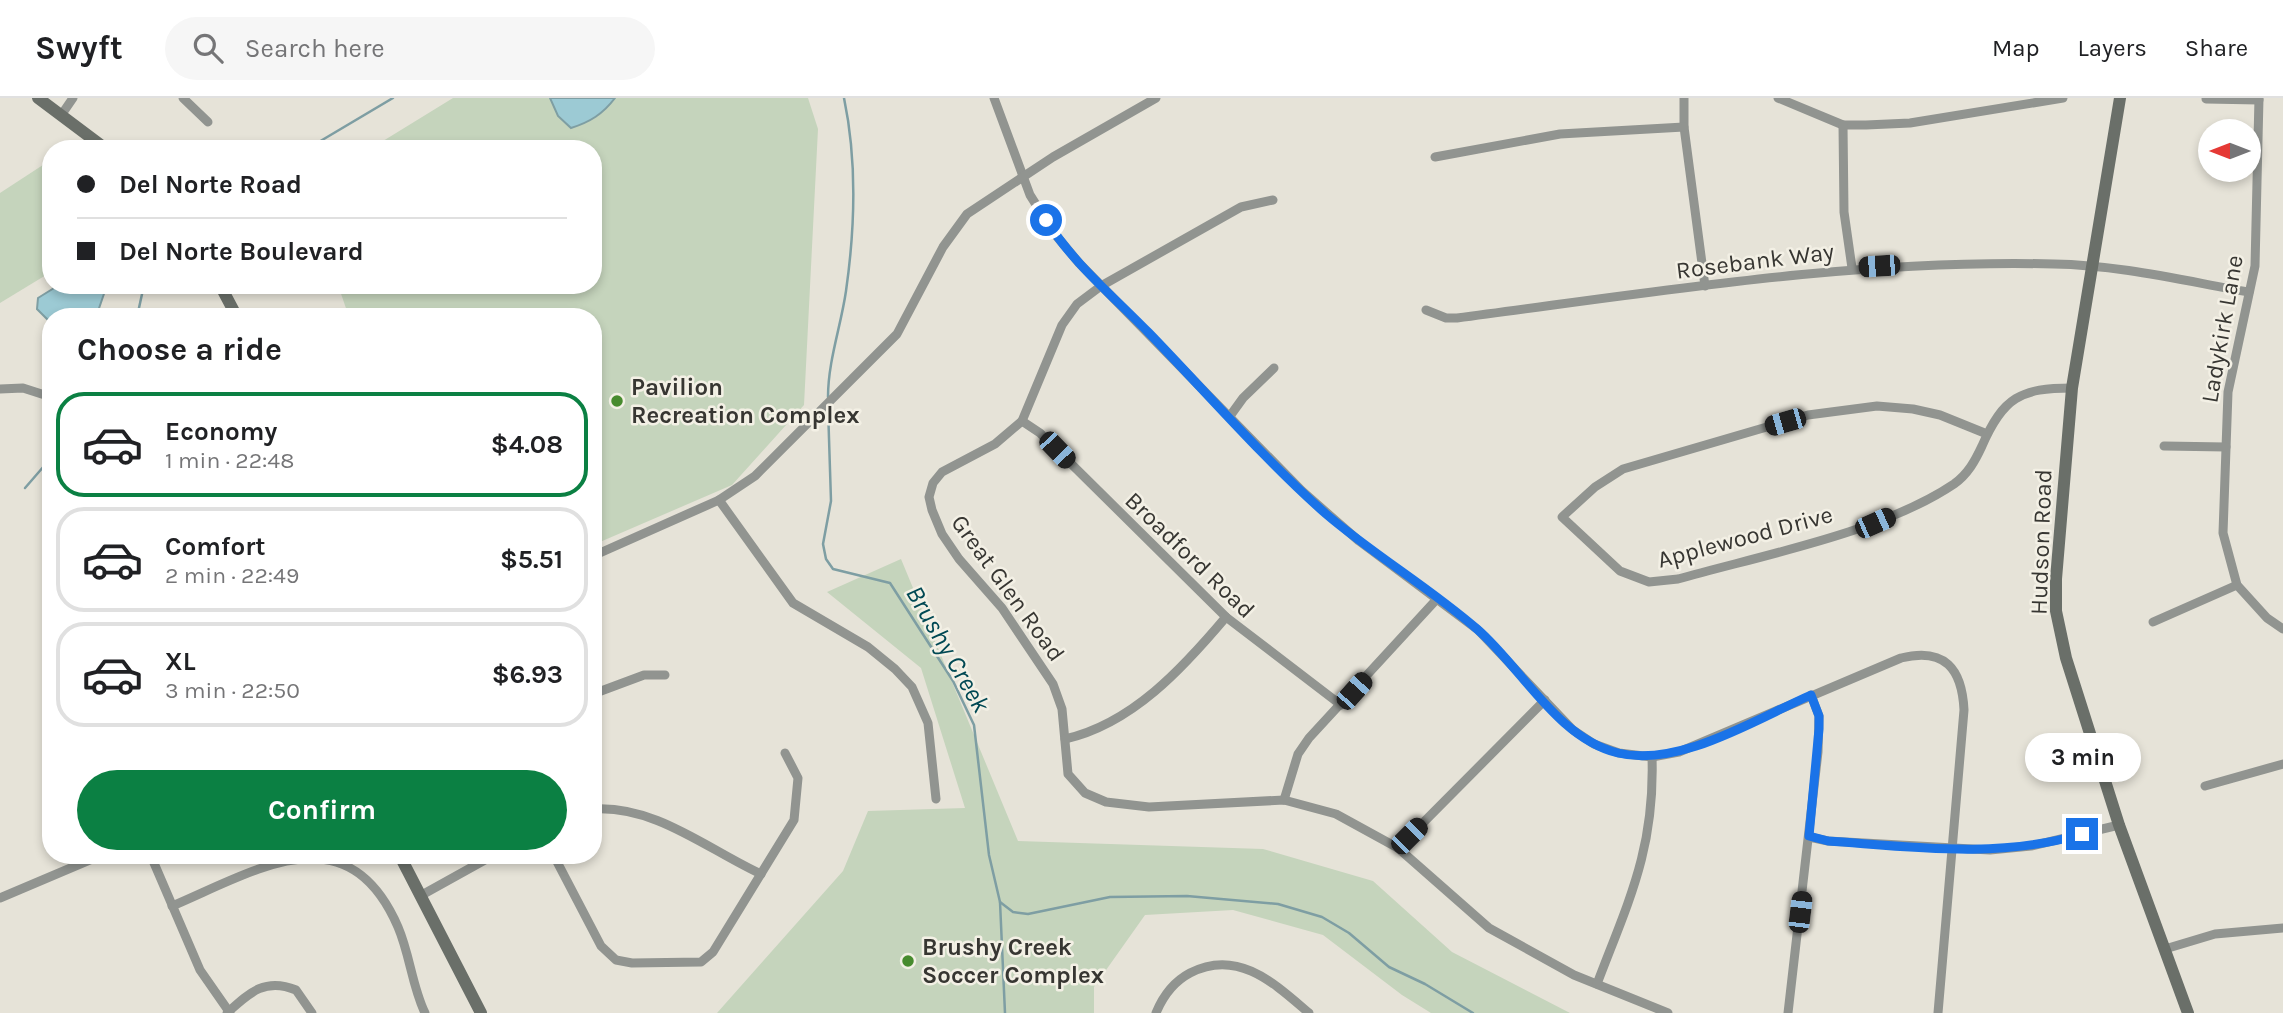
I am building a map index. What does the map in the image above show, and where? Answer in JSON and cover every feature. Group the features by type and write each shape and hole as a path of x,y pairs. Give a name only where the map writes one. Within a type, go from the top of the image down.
{"street":[{"path":"38,98 95,140"},
{"path":"62,114 73,98"},
{"path":"183,98 208,122"},
{"path":"994,98 1030,195 1054,233 1101,286 1326,514 1478,630 1573,730 1594,744 1619,753 1652,757 1704,742 1811,695 1913,655 1937,658 1951,666 1961,681 1965,710 1938,1013"},
{"path":"602,552 719,500 755,476 897,334 958,223 981,202 1156,98"},
{"path":"1684,98 1684,127 1705,286"},
{"path":"1778,98 1843,125 1910,123 2063,98"},
{"name":"Hudson Road","path":"2120,98 2072,388 2059,528 2056,611 2066,658 2119,825 2188,1013"},
{"path":"2206,99 2259,99"},
{"name":"Ladykirk Lane","path":"2259,99 2256,253 2228,392 2223,533 2237,585 2255,606 2283,629"},
{"path":"1843,125 1844,212 1852,268"},
{"path":"1436,157 1560,134 1684,127"},
{"name":"Great Glen Road","path":"1273,200 1241,207 1101,286 1077,304 1062,325 1023,421 995,444 942,472 933,483 929,497 935,519 950,547 1002,608 1053,684 1062,709 1066,765 1073,781 1085,793 1106,802 1149,807 1284,800 1347,818 1398,848 1489,928 1597,984 1668,1013"},
{"name":"Rosebank Way","path":"1426,310 1446,318 1457,318 1852,268 2043,264 2091,267 2249,292"},
{"path":"1230,416 1243,398 1274,368"},
{"path":"0,389 23,388 42,394"},
{"name":"Applewood Drive","path":"1987,434 1940,415 1913,409 1878,406 1808,415 1623,469 1595,487 1562,517 1620,571 1650,582 1678,579 1875,523 1934,496 1957,482 1973,465 1987,434 2007,405 2019,395 2038,388 2072,388"},
{"name":"Broadford Road","path":"1023,421 1040,433 1226,617 1341,705"},
{"path":"2164,446 2226,447"},
{"path":"719,500 793,603 867,647 895,669 912,687 928,723 936,799"},
{"path":"2153,622 2237,585"},
{"path":"1284,800 1302,748 1436,600"},
{"path":"1065,739 1101,728 1148,696 1226,617"},
{"path":"602,691 644,675 665,675"},
{"path":"1788,1013 1819,729 1819,716 1811,695"},
{"path":"1398,848 1545,701"},
{"path":"558,864 603,950 616,960 632,963 705,960 790,829 797,809 798,779 785,753"},
{"path":"1597,984 1627,914 1641,865 1651,804 1652,757"},
{"path":"2205,786 2283,764"},
{"path":"602,809 646,815 761,874"},
{"path":"1809,836 1828,841 1953,849 2031,846 2119,825"},
{"path":"0,898 80,864"},
{"path":"154,864 208,985 228,1013 250,991 276,983 296,989 312,1013"},
{"path":"172,906 272,864"},
{"path":"338,864 346,866 372,887 397,924 425,1013"},
{"path":"404,864 479,1012"},
{"path":"420,896 478,864"},
{"path":"2165,949 2215,934 2283,928"},
{"path":"1156,1013 1166,993 1182,978 1199,969 1223,964 1242,967 1260,975 1309,1013"}],"green space":[{"path":"453,98 808,98 818,129 804,405 732,485 602,541 602,308 346,308 341,294 602,294 602,140 385,140"},
{"path":"42,166 42,277 0,303 0,193"},
{"path":"901,559 1018,841 1263,849 1373,881 1452,952 1570,1013 1431,1013 1402,995 1323,935 1233,910 1145,915 1094,987 1094,1013 717,1013 843,871 868,811 965,808 921,668 827,592"}],"water":[{"path":"550,98 615,98 596,117 571,128 558,116"},
{"path":"44,294 104,294 99,308 42,308 42,314 37,309 38,298"}],"waterway":[{"path":"322,140 393,98"},
{"name":"Brushy Creek","path":"828,397 830,370 846,291 853,219 853,170 844,98"},
{"path":"139,308 142,294"},
{"name":"Brushy Creek","path":"828,407 831,501 823,544 826,559 833,569 890,583 953,681 974,725 989,855 1000,902 1005,1013"},
{"path":"25,488 42,468"},
{"path":"1000,902 1013,912 1028,914 1110,897 1187,896 1278,904 1322,917 1349,933 1389,967 1425,984 1473,1013"}],"place":[{"name":"Pavilion Recreation Complex","path":"617,401"},
{"name":"Brushy Creek Soccer Complex","path":"908,961"}],"route":[{"path":"1046,220 1079,264 1119,301 1302,491 1359,541 1478,630 1582,737 1606,750 1631,756 1652,757 1679,752 1811,695 1819,716 1819,729 1809,836 1828,841 1990,850 2060,841 2082,834"}]}
